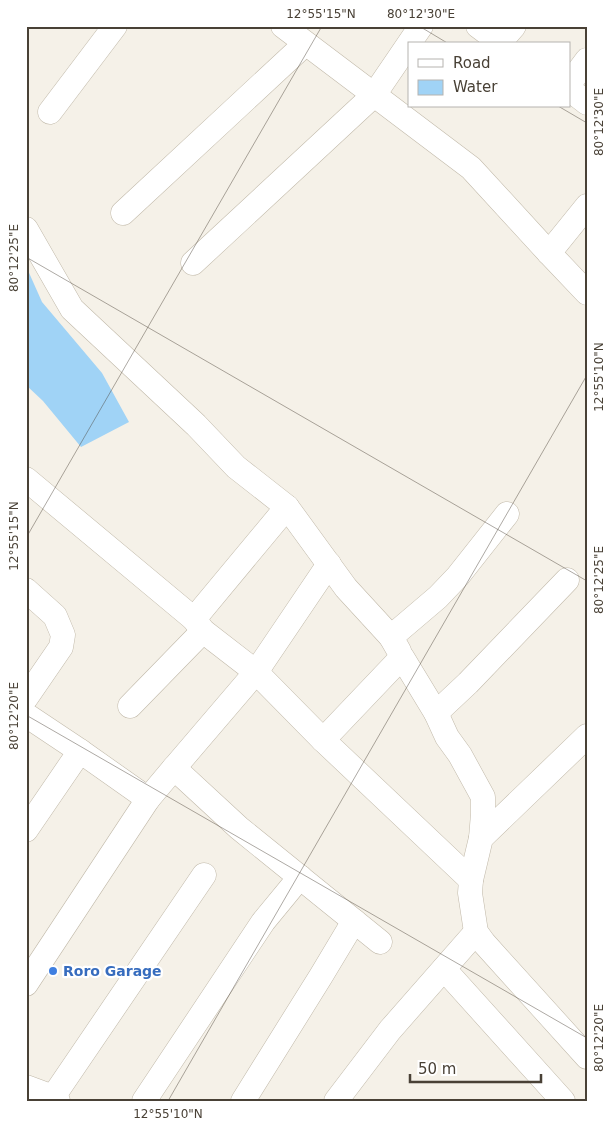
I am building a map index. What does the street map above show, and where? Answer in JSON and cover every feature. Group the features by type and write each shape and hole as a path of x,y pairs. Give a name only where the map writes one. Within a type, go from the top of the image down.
{"street":[{"path":"50,112 115,26"},
{"path":"283,26 471,168 549,253 582,280"},
{"path":"410,42 421,26"},
{"path":"478,26 506,37"},
{"path":"124,213 305,44"},
{"path":"193,263 374,95 408,45"},
{"path":"570,83 587,60"},
{"path":"570,91 587,102"},
{"path":"549,253 587,206"},
{"path":"26,229 72,309 196,425 236,467 287,507 346,588 396,647 483,797 481,838 471,880 470,894 476,932 587,1057"},
{"path":"26,479 256,672 322,740 471,880"},
{"path":"130,706 199,625 287,507"},
{"path":"322,740 396,647 452,583 507,514"},
{"path":"26,984 148,800 256,672 329,564"},
{"path":"436,713 468,683 567,580"},
{"path":"26,590 55,616 63,635 61,647 26,698"},
{"path":"26,715 80,750 148,800"},
{"path":"481,838 587,736"},
{"path":"26,830 80,750"},
{"path":"174,768 239,828 380,942"},
{"path":"26,1087 55,1099 204,875"},
{"path":"144,1101 263,922 300,878"},
{"path":"243,1101 354,921"},
{"path":"336,1101 390,1030 476,932"},
{"path":"444,970 563,1101"}],"water":[{"path":"26,266 42,302 102,373 129,422 81,447 43,401 26,385"}],"place":[{"name":"Roro Garage","path":"53,971"}]}
